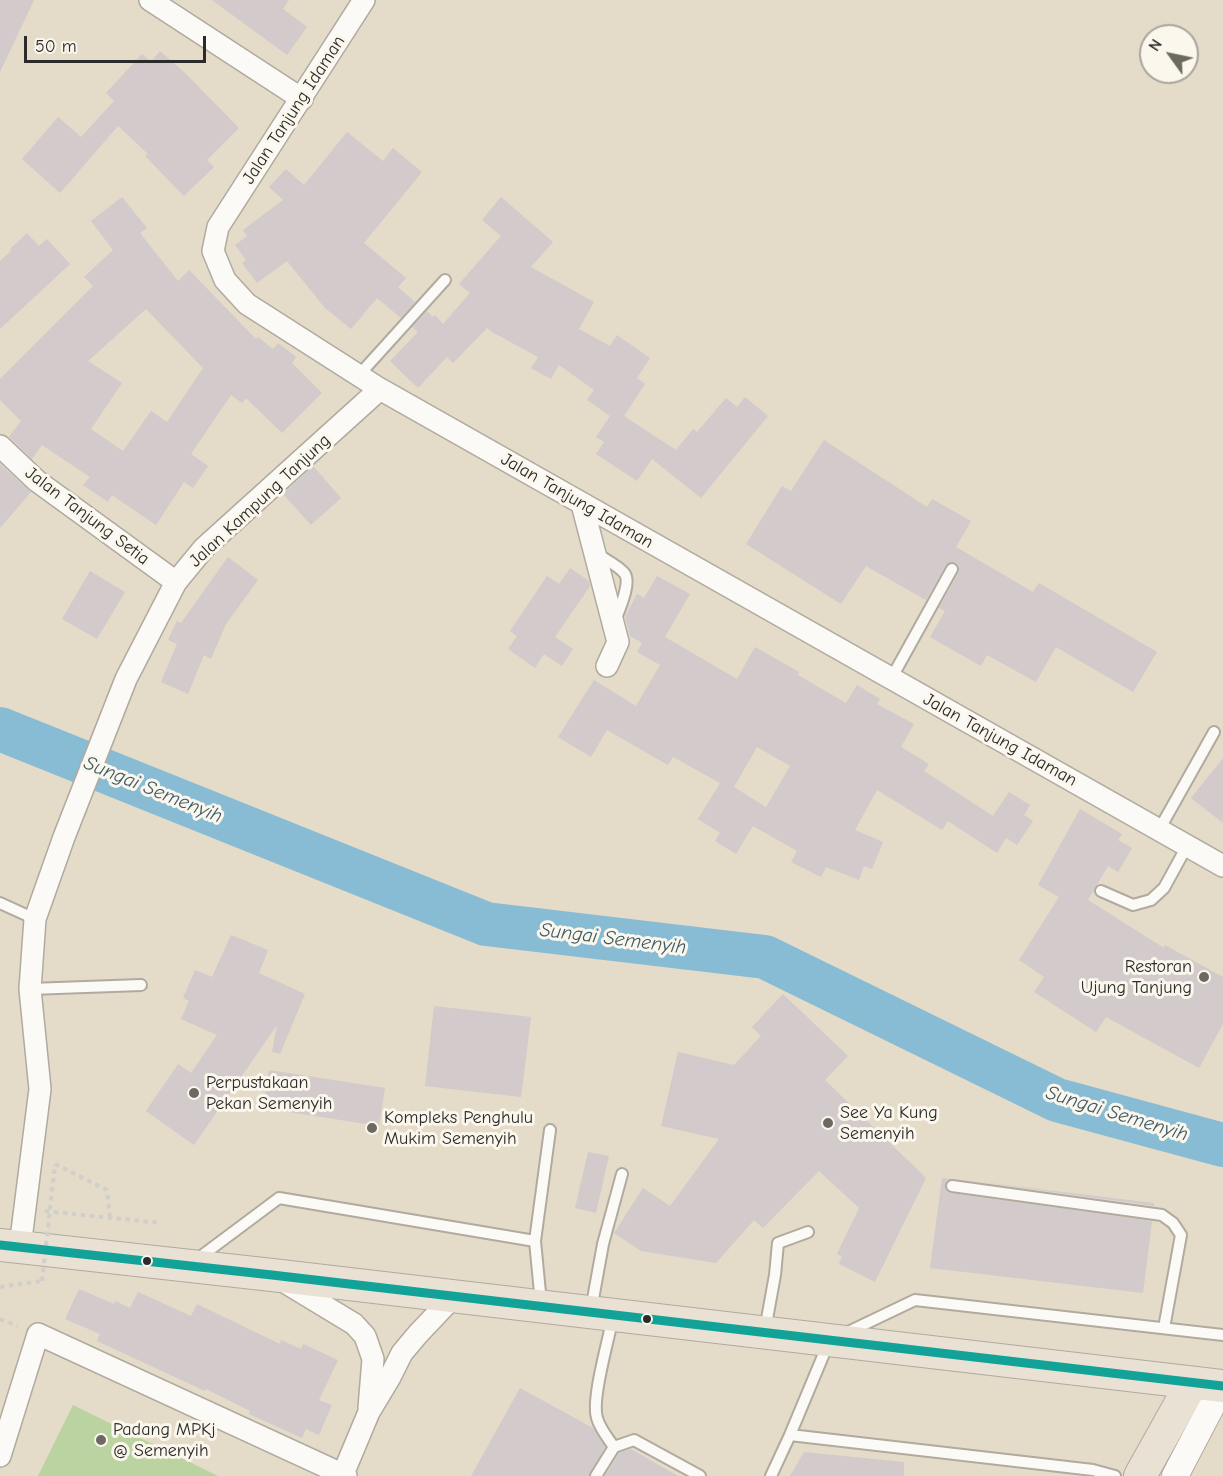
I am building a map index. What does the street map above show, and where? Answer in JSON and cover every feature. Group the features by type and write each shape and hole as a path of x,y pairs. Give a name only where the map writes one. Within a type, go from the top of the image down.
{"main road":[{"path":"10,1246 1212,1385"},
{"path":"1140,1476 1212,1385"}],"street":[{"path":"150,0 302,99"},
{"name":"Jalan Tanjung Idaman","path":"364,0 219,227 213,251 225,280 247,304 380,389 1223,866"},
{"name":"Jalan Kampung Tanjung","path":"10,1246 25,1209 40,1089 30,989 35,919 64,837 126,679 176,582 204,548 380,389"},
{"name":"Jalan Tanjung Setia","path":"0,447 37,481 176,582"},
{"path":"582,504 618,642 607,666"},
{"path":"272,1275 354,1324 365,1336 373,1359 369,1412"},
{"path":"0,1456 38,1334 345,1475 369,1412 402,1353 454,1296"},
{"path":"1175,1476 1212,1385"}],"lane":[{"path":"359,375 445,280"},
{"path":"891,679 951,569"},
{"path":"1159,830 1214,732"},
{"path":"1101,891 1133,905 1151,900 1164,888 1187,846"},
{"path":"0,903 35,919"},
{"path":"30,989 141,985"},
{"path":"542,1307 535,1241 550,1130"},
{"path":"614,1447 602,1430 597,1417 596,1398 602,1314 603,1245 622,1174"},
{"path":"952,1186 1162,1215 1173,1223 1181,1235 1164,1328"},
{"path":"188,1265 279,1198 535,1241"},
{"path":"765,1333 778,1243 808,1232"},
{"path":"771,1476 829,1341 915,1300 1223,1335"},
{"path":"790,1435 1115,1476"},
{"path":"596,1476 614,1447 634,1440 700,1476"}],"path":[{"path":"0,1287 42,1281 55,1164 107,1190 110,1219"},
{"path":"25,1209 161,1223"}],"green space":[{"name":"Padang MPKj @ Semenyih","path":"73,1405 218,1476 38,1476"}],"building":[{"path":"0,0 34,0 0,72"},
{"path":"212,0 289,0 283,9 307,27 287,55"},
{"path":"160,51 239,128 207,160 214,167 184,196 145,156 148,154 118,126 60,193 22,159 58,117 81,137 114,101 106,93 142,54 151,62"},
{"path":"347,132 383,161 393,148 422,172 364,243 406,278 398,287 415,302 401,318 377,298 351,329 325,308 287,261 257,283 242,263 246,260 235,245 247,236 243,230 283,200 269,187 286,169 304,185"},
{"path":"122,197 147,228 140,233 178,281 189,270 256,339 258,337 273,349 278,343 296,357 292,363 322,393 282,433 246,398 242,403 231,395 191,454 208,466 193,488 184,482 156,525 112,495 108,502 83,485 90,477 42,445 32,459 9,437 21,421 0,400 0,379 93,286 84,277 113,250 91,221","holes":["146,309 203,368 167,422 151,411 123,451 91,429 122,383 88,361"]},
{"path":"501,197 553,242 531,267 594,302 579,329 610,346 617,335 650,358 637,378 645,384 624,416 676,450 693,429 697,432 726,398 737,407 745,397 768,416 701,498 652,459 637,481 596,454 604,442 596,437 610,416 587,400 594,390 559,365 551,379 531,368 538,357 487,328 453,363 447,357 418,388 390,361 418,332 412,327 427,311 433,317 435,315 443,324 470,293 459,284 501,236 482,220"},
{"path":"27,233 39,246 47,239 70,264 0,329 0,261"},
{"path":"824,440 927,507 932,499 971,521 956,547 1033,592 1039,583 1157,652 1133,692 1056,647 1036,682 987,655 981,666 930,637 945,611 939,608 959,572 959,566 955,562 946,565 926,600 866,566 841,604 746,544 782,486 791,491"},
{"path":"0,464 31,492 0,528"},
{"path":"313,466 341,498 311,525 283,494"},
{"path":"228,557 258,580 226,624 211,659 204,655 188,694 161,682 177,644 168,640 177,621 181,623"},
{"path":"570,568 589,581 590,586 555,637 573,649 562,666 544,654 535,668 508,649 517,636 510,631 547,576 559,584"},
{"path":"90,571 125,592 97,639 62,619"},
{"path":"657,576 690,594 665,637 737,679 755,647 846,703 857,685 880,699 877,704 914,724 901,747 929,764 924,771 993,816 1009,792 1030,805 1024,815 1033,821 1017,845 1006,838 997,853 948,821 942,830 877,790 855,830 883,842 872,869 864,866 859,880 826,867 821,877 791,862 797,851 753,826 736,854 715,841 720,833 698,819 720,783 673,757 668,765 607,730 591,757 558,737 594,680 636,706 660,665 637,652 642,643 630,636 625,617 637,594 644,598","holes":["757,747 790,766 766,807 734,787"]},
{"path":"1223,758 1223,823 1191,798"},
{"path":"1080,809 1122,834 1118,840 1132,848 1118,872 1108,866 1088,900 1164,948 1165,945 1223,977 1223,1024 1199,1068 1106,1017 1096,1032 1034,992 1044,977 1019,960 1059,897 1038,885"},
{"path":"231,935 268,950 259,973 305,994 280,1054 272,1052 277,1025 194,1145 146,1111 178,1064 191,1073 217,1035 181,1019 189,1001 183,998 195,970 212,977"},
{"name":"See Ya Kung Semenyih","path":"783,994 848,1056 825,1080 926,1178 875,1282 839,1264 842,1256 837,1254 859,1208 819,1171 763,1228 754,1220 716,1263 641,1251 614,1233 643,1188 670,1206 719,1139 661,1126 678,1052 734,1065 761,1036 752,1027"},
{"path":"434,1006 531,1017 521,1097 425,1086"},
{"path":"269,1070 385,1088 379,1126 263,1108"},
{"path":"588,1152 609,1156 596,1213 575,1208"},
{"path":"942,1178 951,1179 946,1181 945,1186 947,1192 951,1193 1152,1221 1143,1293 930,1268"},
{"path":"972,1181 1154,1203 1154,1206"},
{"path":"79,1289 114,1304 115,1301 130,1308 138,1292 191,1316 197,1304 280,1344 281,1340 301,1349 303,1344 338,1360 319,1400 332,1405 319,1435 306,1429 302,1438 249,1414 250,1411 206,1389 205,1391 97,1341 100,1334 65,1319"},
{"path":"520,1388 593,1428 605,1447 589,1476 471,1476"},
{"path":"631,1449 678,1476 605,1476 619,1453"},
{"path":"804,1452 904,1462 904,1476 790,1476"}],"waterway":[{"name":"Sungai Semenyih","path":"0,729 486,924 765,957 1057,1100 1223,1145"}],"transit line":[{"path":"0,1245 1223,1386"}],"place":[{"name":"Restoran Ujung Tanjung","path":"1204,977"},
{"name":"Perpustakaan Pekan Semenyih","path":"194,1093"},
{"name":"See Ya Kung Semenyih","path":"828,1123"},
{"name":"Kompleks Penghulu Mukim Semenyih","path":"372,1128"},
{"name":"Padang MPKj @ Semenyih","path":"101,1440"}]}
